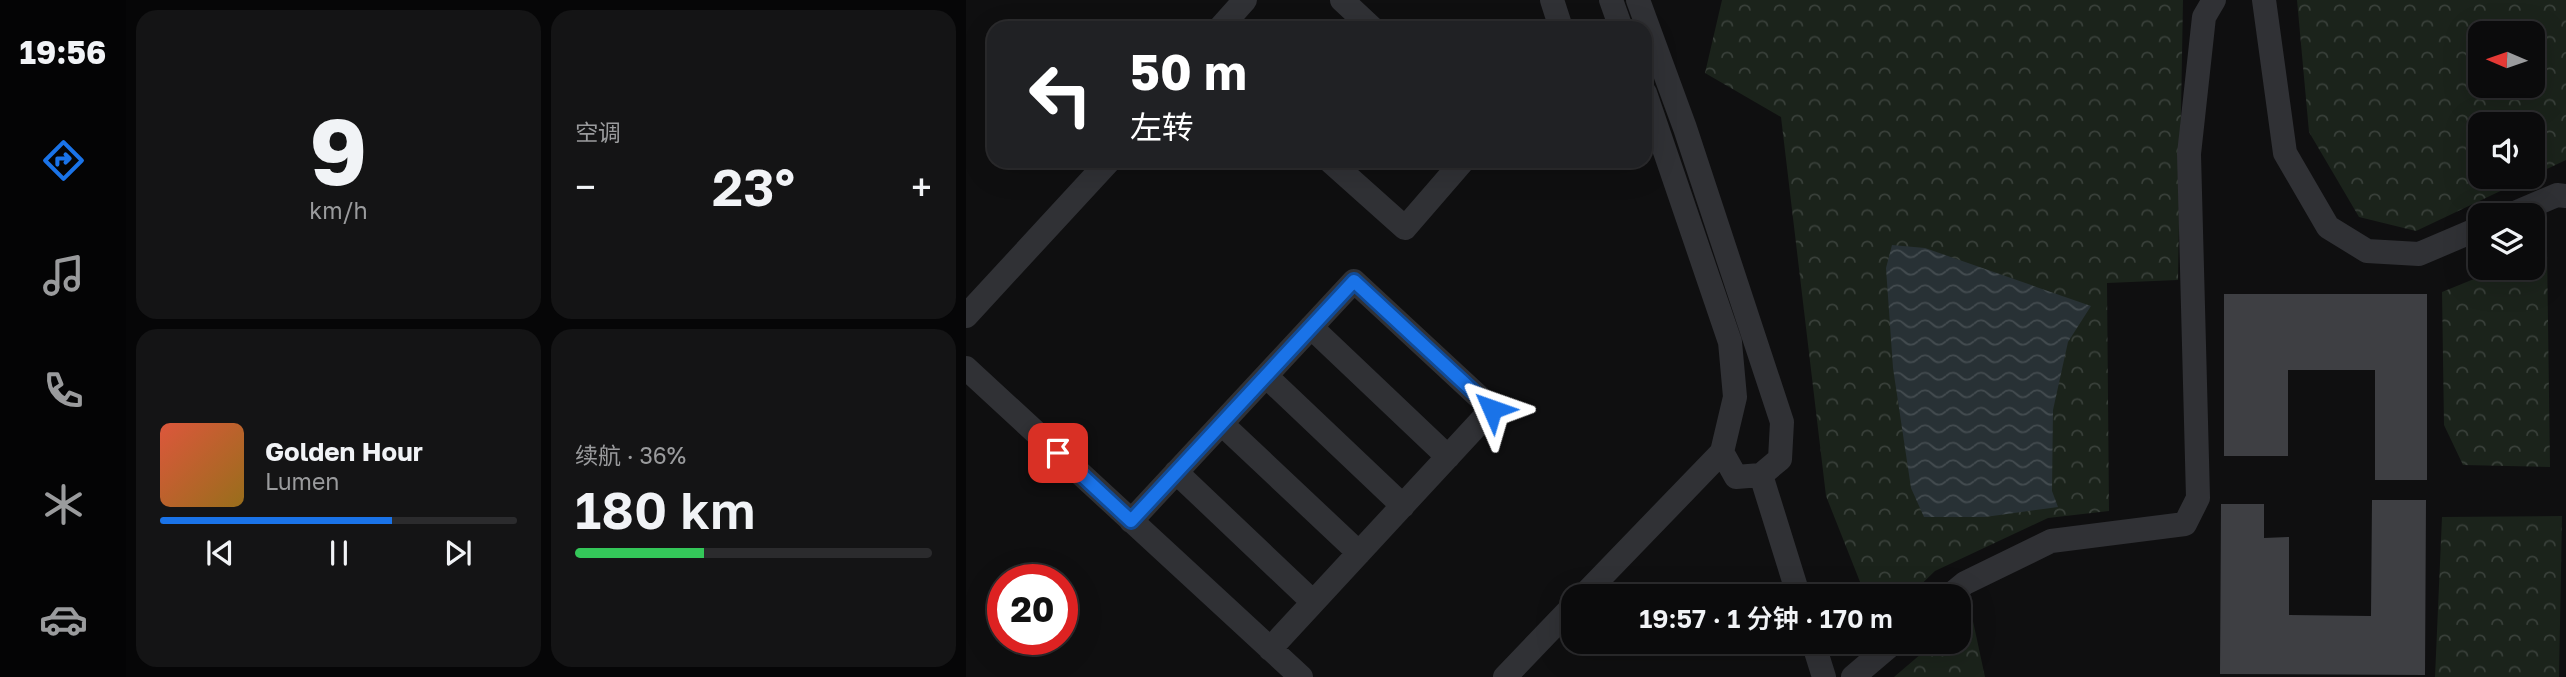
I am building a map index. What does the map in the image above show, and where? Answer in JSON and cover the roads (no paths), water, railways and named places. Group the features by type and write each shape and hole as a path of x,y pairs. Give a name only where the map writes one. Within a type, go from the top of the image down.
{"street":[{"path":"1226,21 1245,0"},
{"path":"1342,0 1364,21"},
{"path":"1552,0 1559,21"},
{"path":"1611,0 1618,21"},
{"path":"1638,0 1646,21"},
{"path":"1964,584 2052,541 2185,524 2198,498 2189,154 2204,16 2214,0"},
{"path":"2264,0 2285,153 2328,227 2367,251 2419,254 2468,233"},
{"path":"1652,38 1685,128 1782,422 1780,459 1760,475 1737,477 1722,452"},
{"path":"1595,584 1722,452 1735,397 1730,342 1652,114"},
{"path":"966,316 1103,168"},
{"path":"1338,168 1405,229 1457,168"},
{"path":"2538,203 2557,195 2566,196"},
{"path":"1131,521 1354,281 1492,409 1270,649"},
{"path":"1311,327 1448,457"},
{"path":"966,368 1301,677"},
{"path":"1266,376 1403,506"},
{"path":"1222,424 1359,553"},
{"path":"1176,472 1314,602"},
{"path":"1760,475 1795,584"},
{"path":"1505,677 1561,619"},
{"path":"1817,654 1824,677"},
{"path":"1853,677 1880,654"}],"water":[{"path":"1892,245 1925,248 2091,306 2068,342 2053,410 2052,491 2058,507 1985,517 1924,517 1911,488 1893,368 1886,268"}]}
